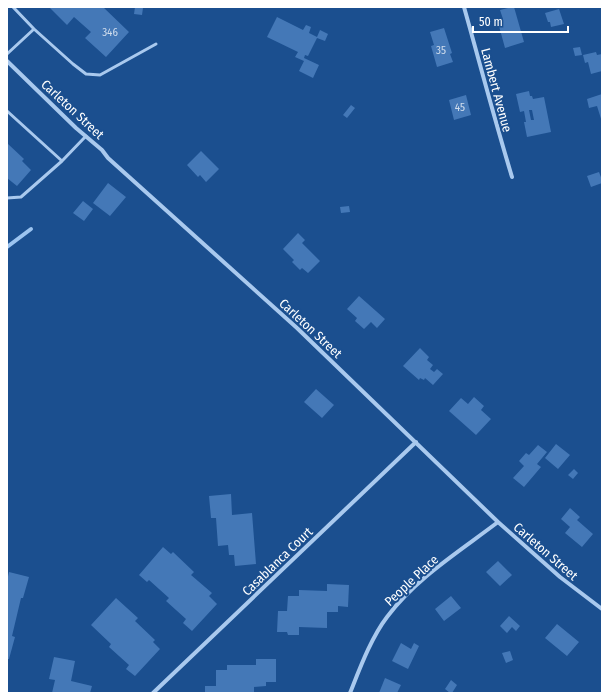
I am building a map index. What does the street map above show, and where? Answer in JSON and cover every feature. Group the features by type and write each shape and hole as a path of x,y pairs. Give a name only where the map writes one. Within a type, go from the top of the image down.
{"street":[{"name":"Lambert Avenue","path":"464,7 512,177"},
{"name":"Carleton Street","path":"7,61 114,163 297,328 498,522 560,578 602,610"},
{"name":"Casablanca Court","path":"153,693 416,442"},
{"name":"People Place","path":"350,693 369,648 386,618 396,606 430,574 498,522"}],"lane":[{"path":"13,7 34,30 86,74 100,75 156,44"},
{"path":"7,54 34,30"},
{"path":"7,111 62,161"},
{"path":"7,198 21,197 62,161 86,136"}],"building":[{"path":"49,7 103,7 129,32 106,57 85,38 91,32 74,17 67,25"},
{"path":"135,7 143,8 142,15 134,14"},
{"path":"514,7 524,42 505,48 499,26 501,25 500,20 503,19 500,10"},
{"path":"559,9 564,24 551,27 545,13"},
{"path":"277,17 303,30 306,25 311,27 309,33 317,37 320,30 328,34 325,41 317,38 308,56 305,55 304,58 319,65 313,78 299,71 304,61 295,57 298,52 267,37"},
{"path":"444,28 452,53 450,54 453,62 437,67 431,46 434,45 430,32"},
{"path":"580,47 582,55 575,56 573,48"},
{"path":"596,52 597,55 602,54 602,71 591,74 588,62 585,63 583,55"},
{"path":"529,91 530,96 532,96 533,99 544,97 551,132 527,137 524,122 526,122 524,111 520,112 516,94","holes":["529,110 532,110 534,120 531,120"]},
{"path":"602,94 602,122 597,106 589,108 587,99"},
{"path":"466,95 471,115 454,120 449,100"},
{"path":"351,105 355,108 347,118 343,115"},
{"path":"7,143 24,159 22,161 31,170 17,186 7,178"},
{"path":"201,151 219,169 206,182 200,175 198,177 187,165"},
{"path":"599,172 602,183 591,187 587,176"},
{"path":"108,183 126,197 110,216 93,203"},
{"path":"83,201 93,209 84,221 73,213"},
{"path":"349,206 350,212 341,213 340,207"},
{"path":"298,233 305,240 302,243 320,261 308,273 302,268 300,270 292,262 294,260 283,249"},
{"path":"359,296 385,319 377,328 371,322 364,329 355,321 357,318 347,309"},
{"path":"420,348 429,357 427,360 433,365 430,369 434,372 437,369 443,374 433,385 425,378 424,380 420,378 419,380 403,366"},
{"path":"316,389 334,405 322,418 304,402"},
{"path":"474,397 484,406 481,410 491,419 476,435 449,411 461,398 468,404"},
{"path":"556,444 570,455 558,469 545,458"},
{"path":"538,445 547,452 537,464 541,467 524,487 513,478 524,466 519,461 526,453 529,455"},
{"path":"574,469 578,473 573,479 568,475"},
{"path":"231,494 232,515 252,513 256,564 235,566 234,555 229,555 228,545 218,546 216,518 211,518 209,496"},
{"path":"570,508 580,517 577,520 593,534 582,547 565,533 570,527 561,519"},
{"path":"163,547 171,554 173,552 194,572 191,575 212,593 209,596 217,604 192,631 183,623 186,619 166,601 169,598 149,580 147,582 139,575"},
{"path":"498,561 512,575 500,586 486,572"},
{"path":"9,572 29,577 23,598 21,598 12,636 15,637 9,659 7,659 7,581"},
{"path":"327,584 349,585 348,607 338,606 338,612 327,612 327,628 299,627 299,635 288,635 287,632 277,632 278,611 287,611 288,596 299,596 299,590 327,591"},
{"path":"451,596 461,608 444,621 435,609"},
{"path":"116,598 138,618 135,621 155,640 153,642 160,649 135,676 126,669 129,665 109,647 111,644 91,625"},
{"path":"509,616 520,626 516,631 512,627 507,633 500,626"},
{"path":"557,624 579,642 567,656 545,638"},
{"path":"401,643 411,649 414,643 419,646 408,669 392,661"},
{"path":"510,651 513,660 506,663 502,653"},
{"path":"54,657 75,661 71,681 92,686 90,693 52,693 55,680 49,679"},
{"path":"256,659 276,659 276,682 266,682 266,686 254,687 254,693 205,693 205,686 216,686 216,670 227,670 227,665 256,665"},
{"path":"385,678 401,685 397,693 379,693"},
{"path":"451,680 457,685 452,693 450,693 445,689"}],"waterway":[{"path":"7,247 31,229"}]}
